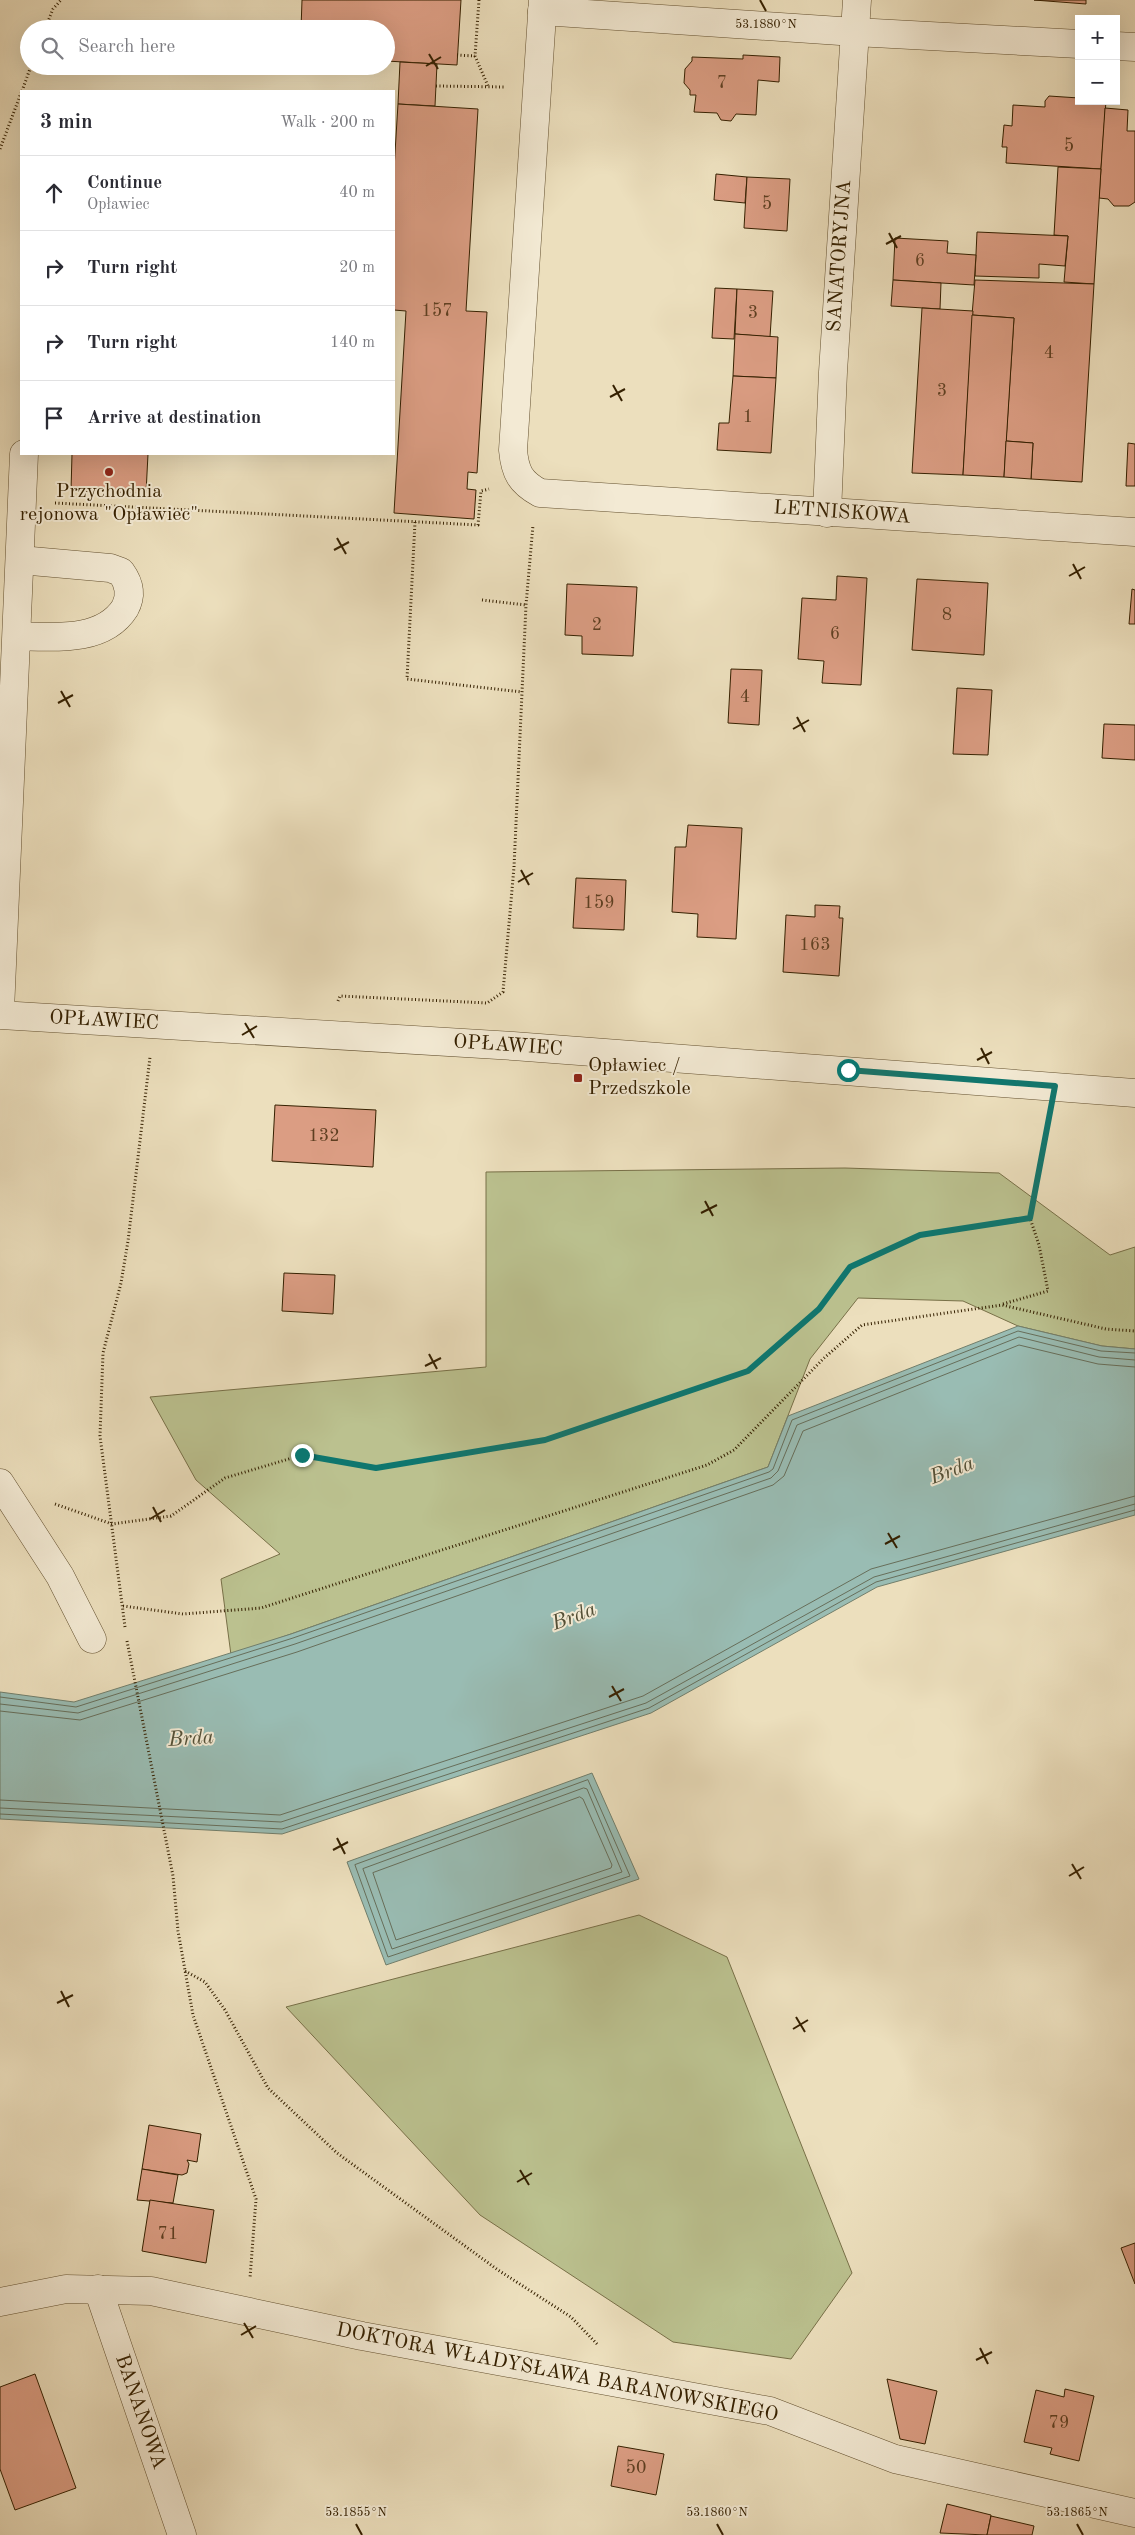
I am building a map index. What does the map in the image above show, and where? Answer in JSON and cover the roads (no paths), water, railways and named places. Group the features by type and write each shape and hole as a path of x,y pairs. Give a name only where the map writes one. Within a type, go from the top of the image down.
{"street":[{"name":"SANATORYJNA","path":"826,513 833,372 857,0"},
{"path":"543,5 855,32 1075,44"},
{"name":"LETNISKOWA","path":"543,5 513,450 516,473 536,489 826,513 1135,532"},
{"path":"1120,46 1135,47"},
{"path":"0,1011 24,455"},
{"path":"16,636 64,636 85,633 107,626 116,619 129,601 129,587 121,572 110,568 20,560"},
{"name":"OPŁAWIEC","path":"0,1015 513,1046 1135,1092"},
{"path":"1,1484 60,1576 92,1638"},
{"name":"DOKTORA WŁADYSŁAWA BARANOWSKIEGO","path":"0,2302 66,2289 151,2291 362,2336 770,2411 896,2459 1135,2513"},
{"name":"BANANOWA","path":"98,2289 182,2535"}],"water":[{"name":"Brda","path":"1018,1326 1102,1346 1135,1349 1135,1515 877,1587 651,1713 282,1834 0,1819 0,1692 74,1702 291,1634 768,1467 788,1416"},
{"path":"592,1773 639,1879 386,1965 347,1862"}],"place":[{"name":"Przychodnia rejonowa \"Opławiec\"","path":"109,472"},
{"name":"Opławiec / Przedszkole","path":"578,1078"}]}
